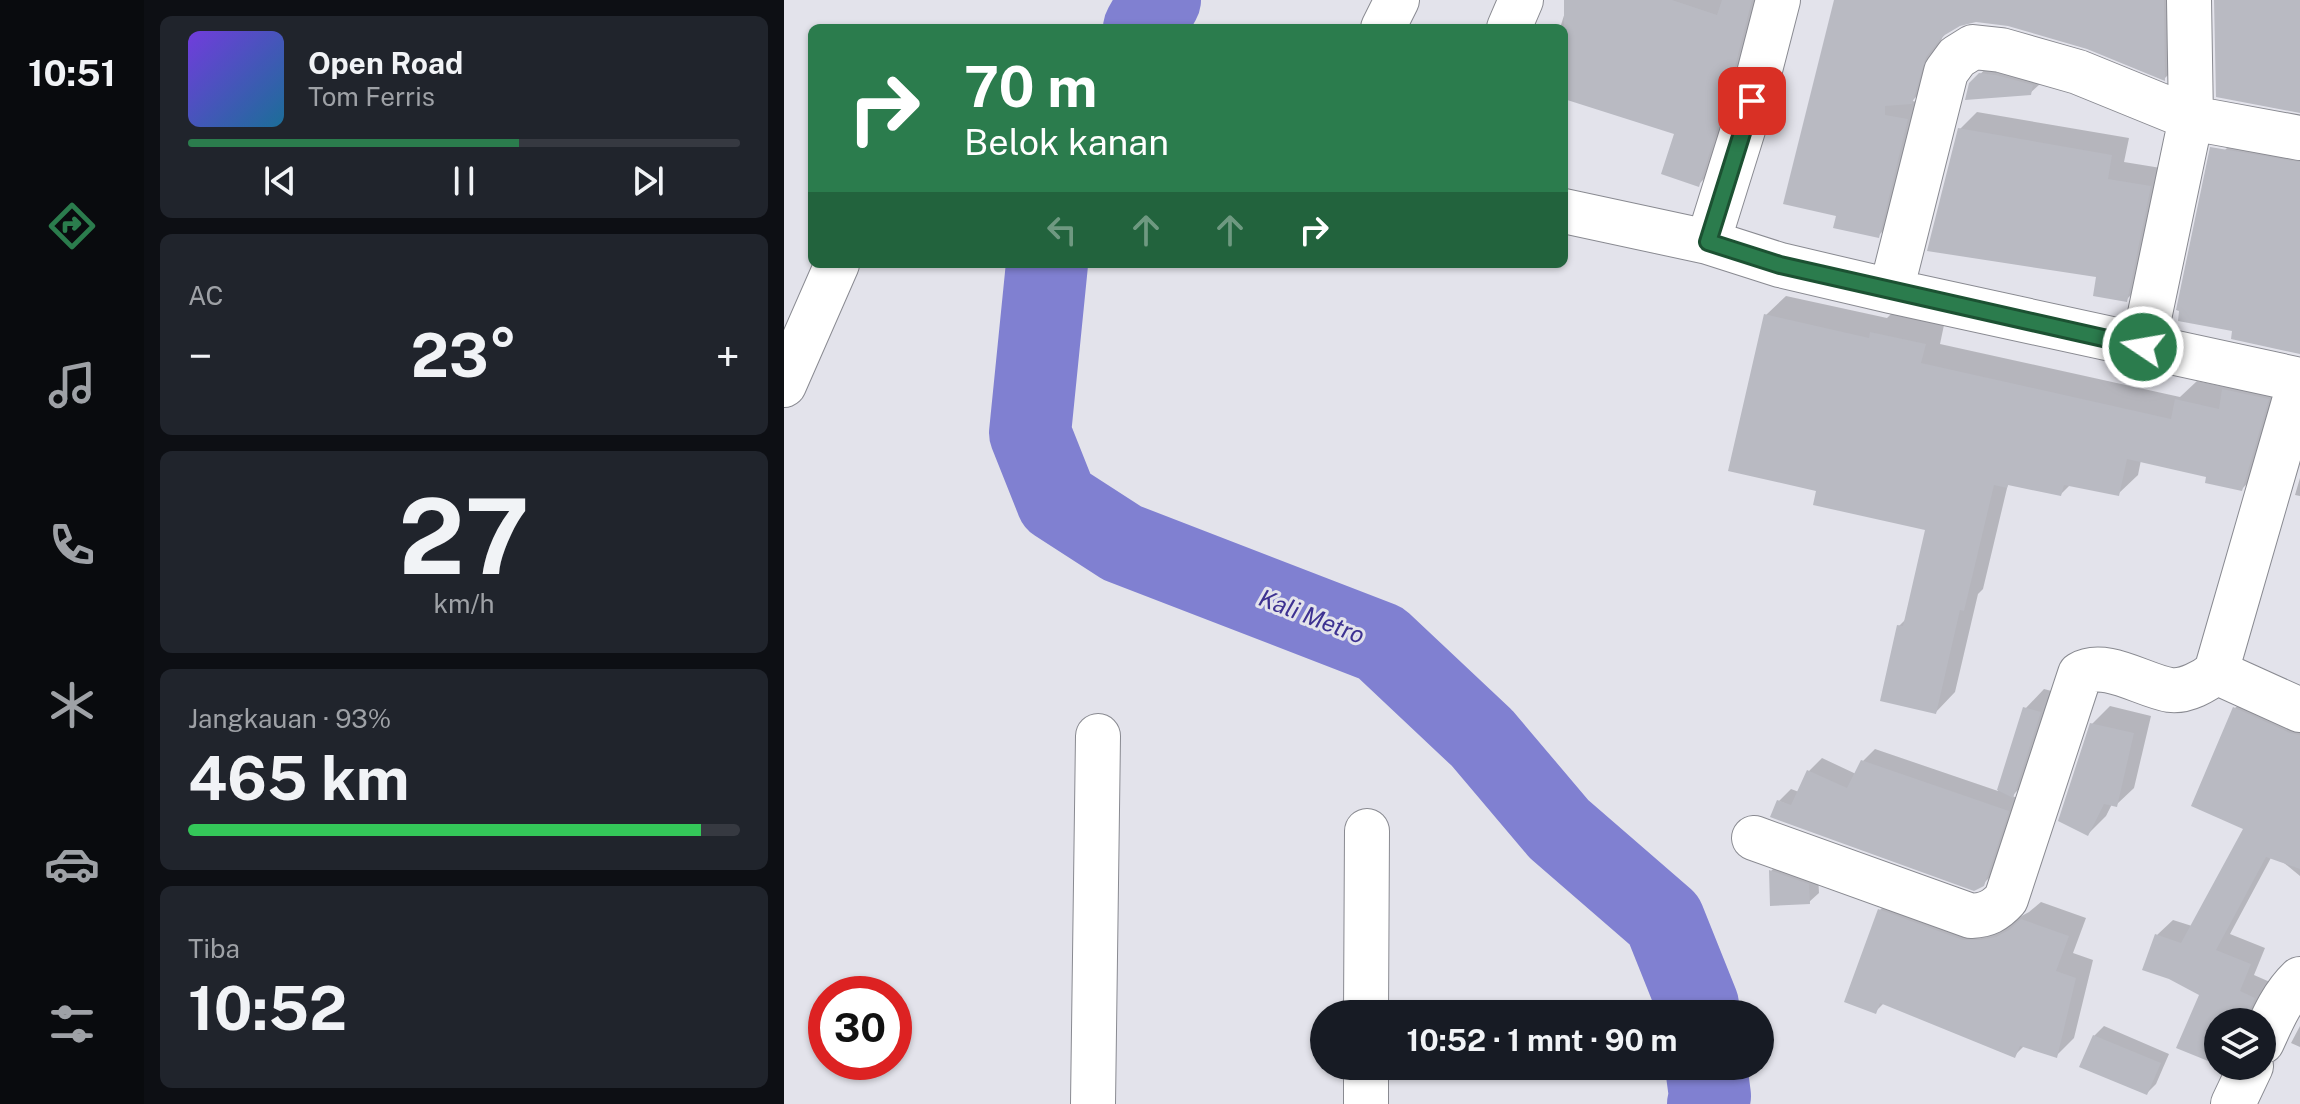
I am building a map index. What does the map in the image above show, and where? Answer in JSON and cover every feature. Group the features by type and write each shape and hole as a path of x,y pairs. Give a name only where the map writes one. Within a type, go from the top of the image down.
{"street":[{"path":"1385,24 1397,0"},
{"path":"1511,24 1521,0"},
{"path":"1708,242 1752,101 1778,0"},
{"path":"2143,347 2191,118 2189,0"},
{"path":"1891,291 1946,72 1957,57 1973,47 2001,50 2078,72 2191,118 2300,138"},
{"path":"1568,212 1708,242 1780,265 1891,291 2300,381 2216,672 2207,679 2172,691 2101,669 2080,674 2006,899 1998,909 1971,916 1754,838"},
{"path":"784,385 835,268"},
{"path":"2216,672 2300,710"},
{"path":"1093,1104 1098,736"},
{"path":"1366,1000 1367,831"},
{"path":"2276,1012 2300,979"},
{"path":"1366,1080 1366,1104"},
{"path":"2233,1104 2244,1080"}],"building":[{"path":"1564,0 1672,0 1717,15 1722,0 1752,0 1728,94 1699,187 1661,174 1674,134 1568,100 1568,24 1564,24"},
{"path":"1834,0 2164,0 2165,81 2087,49 2008,26 1976,22 1960,26 1943,36 1926,57 1912,104 1885,106 1885,115 1908,119 1879,238 1833,228 1836,216 1783,204"},
{"path":"2214,0 2300,0 2300,113 2216,97"},
{"path":"1979,73 2033,85 2031,95 1965,100 1969,83"},
{"path":"1958,128 2112,155 2108,179 2151,186 2127,302 2093,296 2096,277 1927,251"},
{"path":"2210,147 2300,162 2300,354 2231,339 2232,331 2178,321 2179,311 2176,310"},
{"path":"1764,314 1869,338 1870,332 1926,344 1921,363 2171,419 2175,399 2219,409 2222,389 2269,399 2242,491 2205,483 2206,477 2127,459 2119,496 2064,485 2061,496 1994,485 1936,714 1880,701 1897,625 1903,626 1925,530 1813,505 1816,491 1728,471"},
{"path":"2023,707 2041,712 2013,798 1997,790"},
{"path":"2233,707 2300,735 2300,869 2266,857 2216,950 2251,964 2240,991 2255,998 2250,1008 2204,1008 2204,1059 2176,1048 2199,995 2169,979 2142,970 2155,934 2181,943 2243,829 2191,806"},
{"path":"2090,723 2134,733 2117,807 2104,804 2088,836 2058,821"},
{"path":"1861,760 2009,811 1984,886 1974,891 1770,817 1777,800 1791,805 1807,770 1847,788"},
{"path":"1769,870 1809,884 1810,904 1770,906"},
{"path":"1878,909 1963,940 1996,937 2021,919 2069,936 2056,971 2076,978 2057,1058 2020,1046 2015,1058 1880,1003 1876,1014 1844,1002"},
{"path":"2093,1035 2161,1063 2147,1095 2079,1067"}],"waterway":[{"name":"Kali Metro","path":"1146,24 1160,0"},
{"name":"Kali Metro","path":"1047,268 1030,433 1057,501 1122,543 1381,643 1482,738 1559,829 1664,920 1696,1000"},
{"name":"Kali Metro","path":"1708,1080 1708,1104"}],"route":[{"path":"1752,101 1708,242 1780,265 2143,347"}]}
